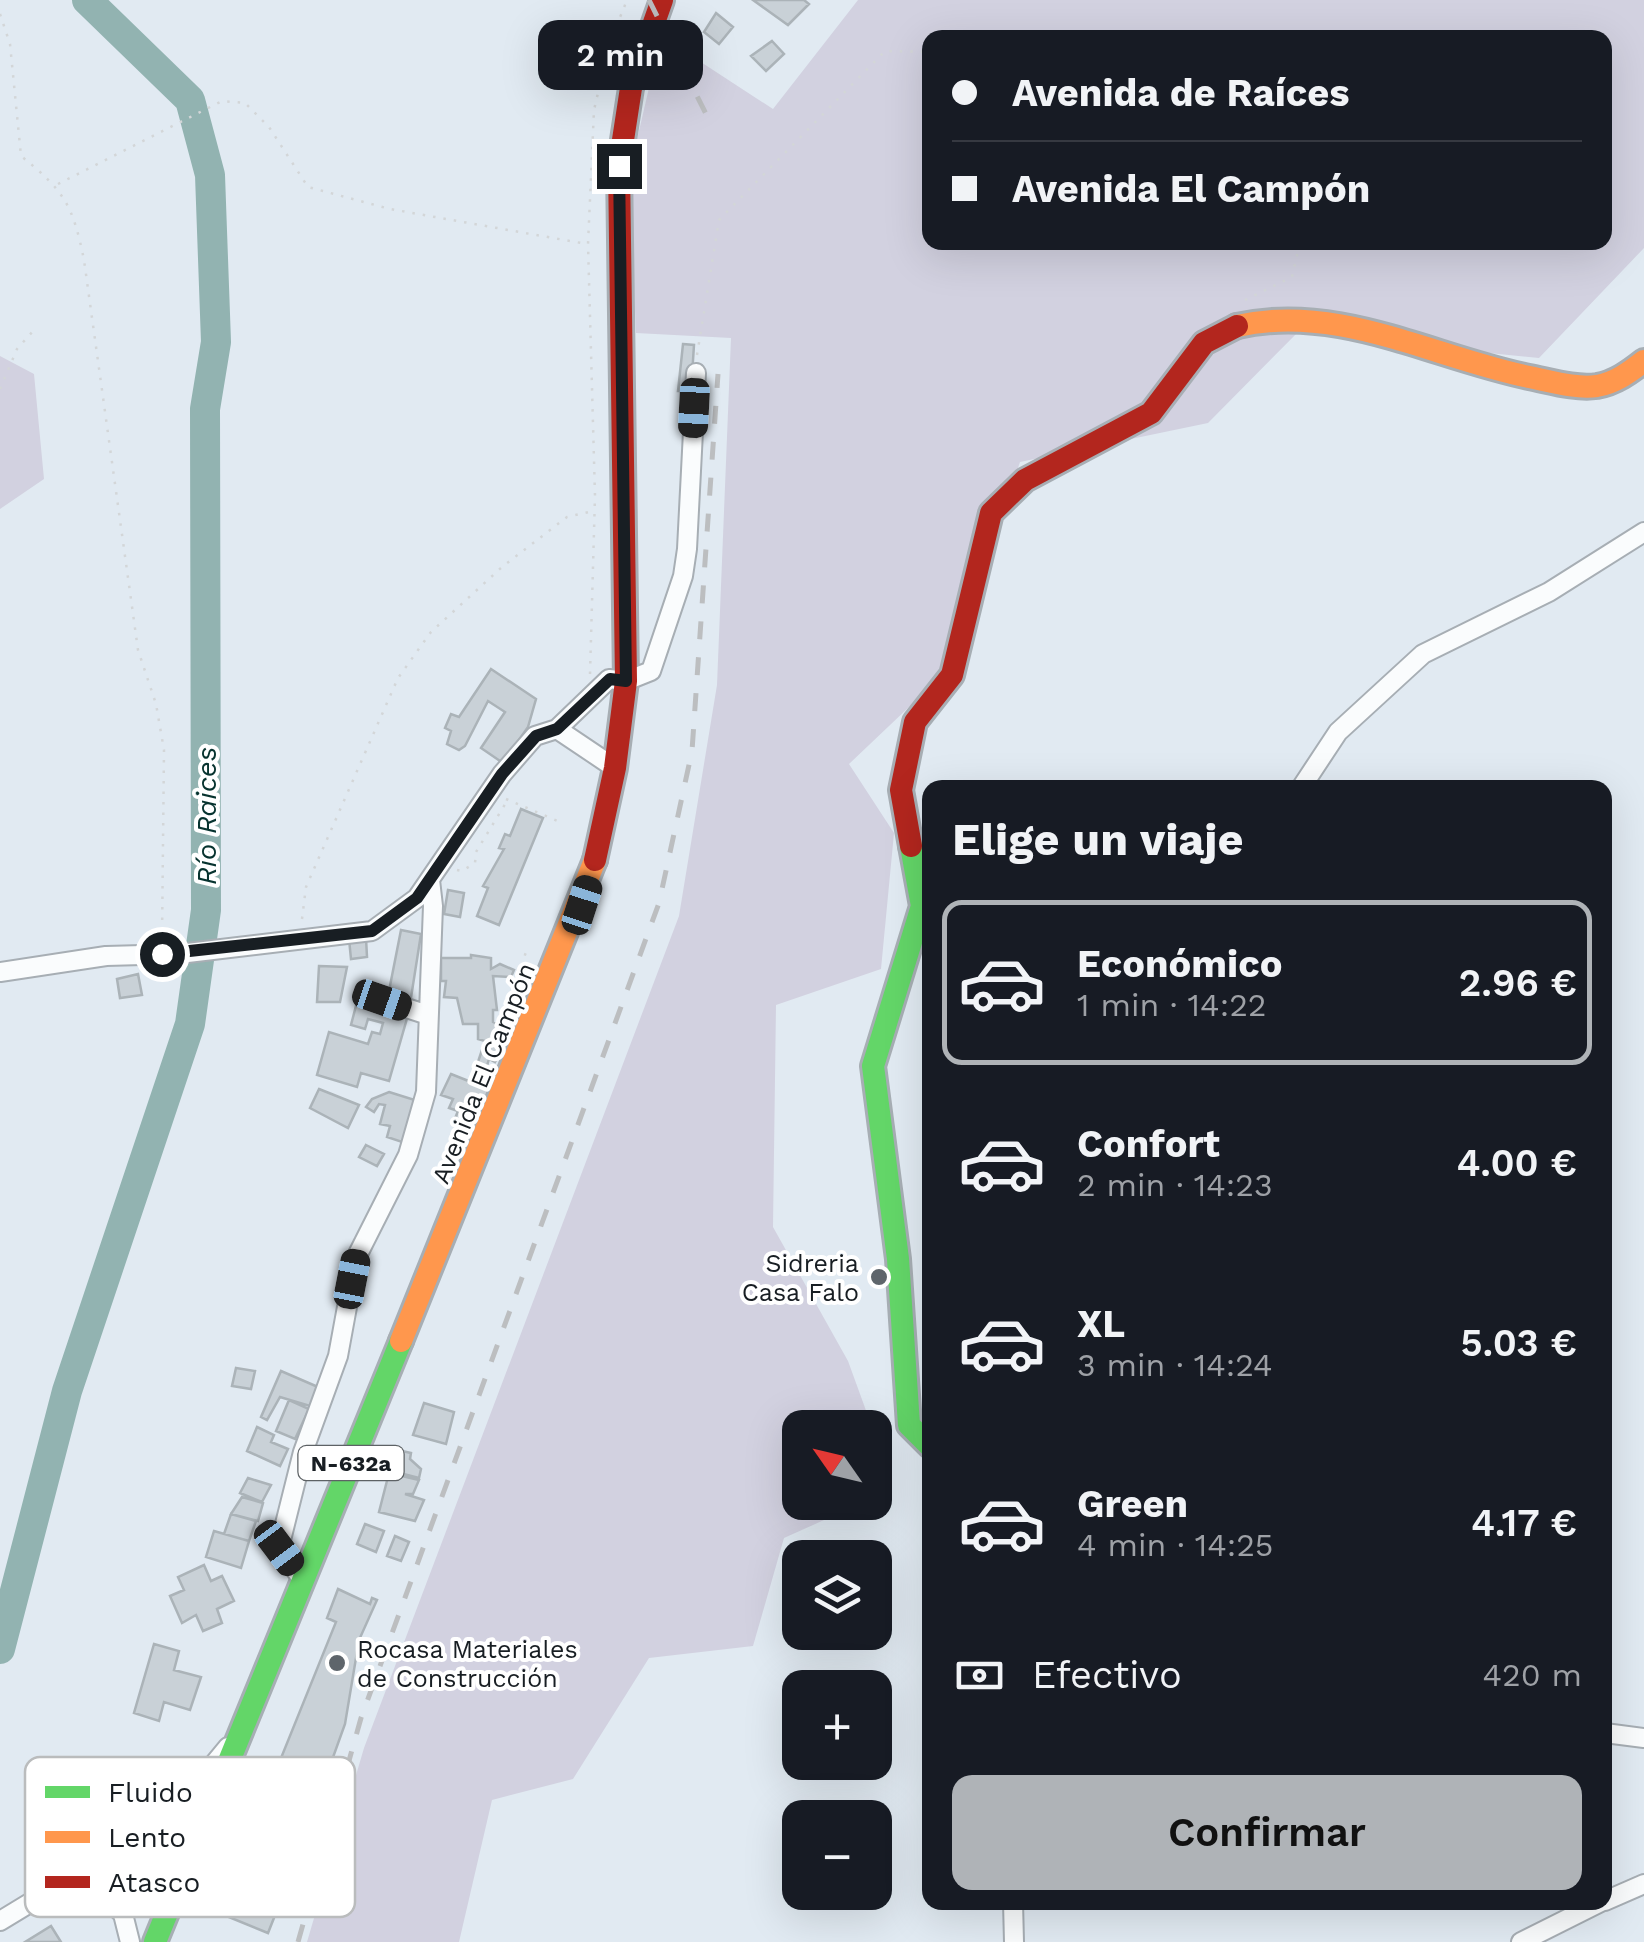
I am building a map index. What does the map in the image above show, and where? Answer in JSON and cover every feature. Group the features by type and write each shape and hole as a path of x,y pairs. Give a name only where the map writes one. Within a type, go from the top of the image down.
{"main road":[{"name":"Avenida El Campón","path":"229,1757 582,905 615,768 626,681 619,166 631,88 662,0"},
{"path":"922,1438 910,1425 898,1259 872,1066 922,906 901,790 915,722 952,675 991,513 1006,493 1026,478 1151,412 1210,339 1225,328 1292,317 1352,324 1504,374 1594,388 1618,381 1644,361"},
{"name":"Avenida El Campón","path":"155,1942 164,1917"}],"street":[{"path":"0,972 106,956 222,950 372,931 417,898 502,774 536,736 557,729 610,679 626,681 651,672 683,576 696,373"},
{"path":"1306,780 1338,732 1423,654 1549,592 1644,532"},
{"path":"557,729 615,768"},
{"path":"303,1580 279,1548 303,1452 338,1356 356,1258 408,1155 426,1092 433,906 430,880"},
{"path":"382,1000 428,1016"},
{"path":"218,1757 239,1733"},
{"path":"1612,1734 1644,1738"},
{"path":"1612,1898 1644,1884"},
{"path":"0,1921 25,1907"},
{"path":"1013,1910 1014,1942"},
{"path":"1521,1942 1587,1910"},
{"path":"124,1917 130,1942"}],"path":[{"path":"587,700 594,510 588,244 594,110 610,42 627,0"},
{"path":"0,14 10,44 21,156 57,184 74,213 84,260 138,650 156,704 164,750 171,954"},
{"path":"696,373 710,253 719,220 885,51 922,52"},
{"path":"57,184 222,101 245,103 269,127 308,186 390,209 588,244"},
{"path":"1234,305 1292,277 1298,250"},
{"path":"0,388 17,350 34,330"},
{"path":"299,940 306,887 398,678 431,632 502,566 567,517 594,510"},
{"path":"496,795 560,822"},
{"path":"456,870 462,872 475,863 476,852 507,800"},
{"path":"524,954 535,958"}],"shaded area":[{"path":"858,0 1644,0 1644,248 1539,358 1459,350 1307,323 1208,423 1020,462 949,669 849,764 894,833 881,969 776,1005 773,1227 848,1361 866,1410 782,1410 782,1520 824,1520 782,1540 753,1646 649,1658 573,1779 492,1800 459,1942 307,1942 314,1917 355,1917 355,1779 364,1748 679,916 717,685 731,338 636,333 629,174 661,36 773,109"},
{"path":"0,356 34,374 44,479 0,509"}],"building":[{"path":"753,0 804,0 809,4 788,25"},
{"path":"716,13 733,27 719,44 704,32"},
{"path":"772,41 784,54 766,71 751,56"},
{"path":"683,344 694,345 691,391 678,391"},
{"path":"491,669 536,699 528,727 503,763 481,748 505,712 488,701 465,746 459,750 447,744 451,731 445,728 451,714 459,717"},
{"path":"521,809 543,818 499,925 477,916 488,888 483,886 504,849 499,848 505,834 510,836"},
{"path":"448,890 464,893 460,917 444,914"},
{"path":"401,930 421,934 410,1004 388,996"},
{"path":"366,938 367,957 351,959 349,939"},
{"path":"441,958 491,958 491,969 500,964 514,970 511,977 493,976 497,1010 493,1010 493,1022 502,1026 505,1017 521,1017 506,1039 511,1041 509,1047 503,1045 495,1062 489,1059 482,1083 472,1080 485,1041 478,1039 478,1024 463,1024 457,998 444,997 446,981 441,981"},
{"path":"319,966 347,967 340,1002 317,1002"},
{"path":"138,974 142,995 120,998 117,979"},
{"path":"358,998 408,1015 389,1081 361,1073 357,1087 317,1075 329,1032 368,1044 372,1032 380,1034 383,1023 368,1019 365,1029 351,1025"},
{"path":"451,1074 491,1090 474,1129 454,1121 458,1111 449,1108 453,1099 441,1095"},
{"path":"319,1089 359,1105 348,1128 310,1108"},
{"path":"389,1092 418,1101 405,1143 387,1137 390,1126 380,1124 385,1105 379,1104 374,1112 366,1107 372,1099"},
{"path":"366,1145 384,1154 377,1166 359,1157"},
{"path":"236,1368 255,1371 251,1389 232,1386"},
{"path":"281,1371 318,1387 310,1406 280,1397 267,1420 261,1417"},
{"path":"289,1400 309,1409 295,1439 276,1431"},
{"path":"424,1403 454,1412 446,1444 413,1435"},
{"path":"257,1427 274,1435 271,1442 288,1449 280,1466 247,1451"},
{"path":"393,1449 411,1453 410,1459 421,1469 419,1478 388,1470"},
{"path":"389,1473 419,1480 413,1494 405,1494 424,1500 415,1521 379,1512"},
{"path":"248,1478 271,1485 262,1502 240,1493"},
{"path":"242,1497 263,1503 258,1521 231,1514"},
{"path":"231,1514 256,1521 249,1541 224,1534"},
{"path":"365,1524 384,1531 376,1552 357,1544"},
{"path":"214,1531 249,1541 241,1568 206,1557"},
{"path":"395,1536 409,1542 401,1561 387,1556"},
{"path":"204,1565 211,1581 222,1576 234,1601 217,1609 222,1623 203,1631 196,1615 182,1623 170,1596 184,1590 178,1577"},
{"name":"Rocasa Materiales de Construcción","path":"338,1589 370,1604 372,1598 377,1600 359,1640 345,1724 333,1757 281,1757 336,1622 327,1618"},
{"path":"154,1644 179,1651 174,1670 201,1677 190,1710 164,1702 159,1721 134,1713"},
{"path":"229,1917 274,1917 268,1933"},
{"path":"51,1926 61,1942 25,1942"}],"waterway":[{"name":"Río Raices","path":"0,1649 67,1391 190,1024 206,910 205,409 216,342 210,175 190,100 87,0"}],"railway":[{"path":"649,0 708,118"},
{"path":"350,1757 659,903 692,751 718,374"},
{"path":"298,1942 305,1917"}],"traffic: fast":[{"path":"911,846 922,906"},
{"path":"922,906 873,1066 898,1259 909,1425 922,1438"},
{"path":"231,1757 401,1341"},
{"path":"155,1942 165,1917"}],"traffic: slow":[{"path":"1237,326 1312,321 1348,327 1493,368 1580,386 1610,382 1644,361"},
{"path":"401,1341 595,860"}],"traffic: jam":[{"path":"595,860 615,768 626,681 619,166 631,88 662,0"},
{"path":"911,846 901,790 915,722 952,675 991,513 1025,480 1151,413 1204,343 1237,326"}],"place":[{"name":"Sidreria Casa Falo","path":"879,1277"},
{"name":"Rocasa Materiales de Construcción","path":"337,1663"}],"route":[{"path":"162,954 372,931 417,898 502,774 536,736 557,729 610,679 626,681 619,166"}]}
